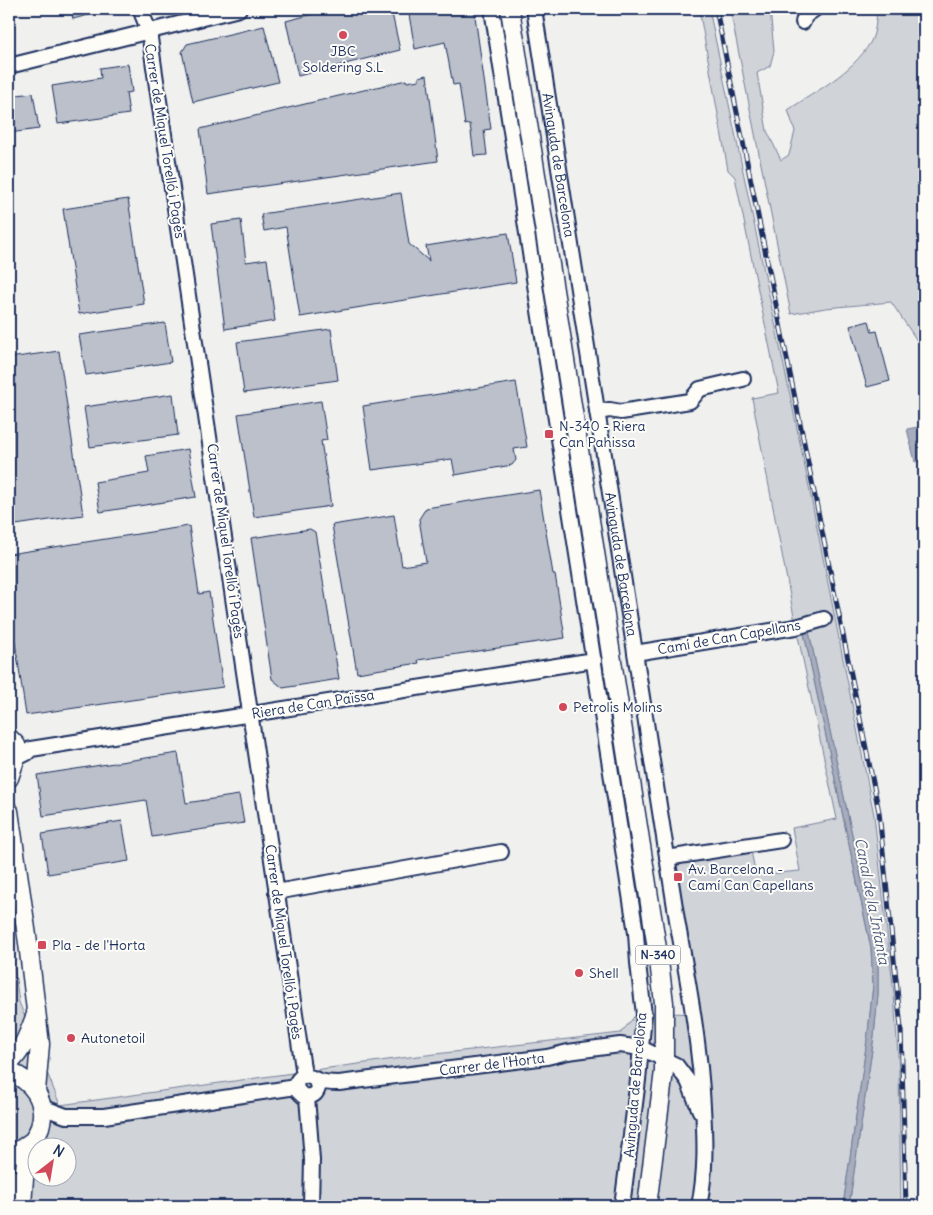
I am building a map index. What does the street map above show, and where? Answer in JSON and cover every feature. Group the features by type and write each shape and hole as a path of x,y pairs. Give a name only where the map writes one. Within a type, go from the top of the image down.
{"main road":[{"name":"Avinguda de Barcelona","path":"510,9 642,852 664,1004 664,1059 647,1206"},
{"path":"9,778 11,749"},
{"path":"9,811 40,1044 39,1099 42,1118 33,1138"},
{"path":"9,1063 28,1038 36,1014"},
{"path":"9,1072 20,1076 29,1083 39,1099"},
{"path":"9,1154 17,1152 28,1144"},
{"path":"22,1206 28,1152"},
{"path":"9,1178 22,1206"}],"street":[{"name":"Carrer de Miquel Torelló i Pagès","path":"140,9 149,31 203,386 276,892 310,1077"},
{"path":"9,66 239,9"},
{"name":"Avinguda de Barcelona","path":"492,9 636,934 644,1015 622,1206"},
{"name":"Avinguda de Barcelona","path":"534,9 701,1067 705,1167 699,1203"},
{"path":"803,22 804,16 815,9"},
{"path":"597,412 610,410 621,412 690,400 700,388 743,379"},
{"name":"Camí de Can Capellans","path":"635,653 796,627 824,619"},
{"name":"Riera de Can Païssa","path":"11,749 27,753 31,748 594,660"},
{"path":"667,858 780,840"},
{"path":"276,892 501,852"},
{"name":"Avinguda de Barcelona","path":"636,934 642,852"},
{"name":"Carrer de l'Horta","path":"310,1077 339,1083 547,1057 568,1052 620,1045 641,1048 664,1059"},
{"name":"Avinguda de Barcelona","path":"664,1059 676,1065 688,1081 704,1122"},
{"path":"310,1077 318,1084 317,1091 307,1097 299,1094 296,1087 298,1079 310,1077"},
{"path":"39,1099 66,1116 104,1116 296,1087"},
{"path":"307,1097 312,1152 311,1206"}],"shaded area":[{"path":"699,9 709,9 802,452 874,815 894,995 899,1071 901,1206 849,1206 874,1036 878,994 878,957 809,632 804,633 871,948 873,985 868,1033 843,1206 9,1206 9,927 19,1002 60,1105 409,1057 621,1033 638,1012 700,1014 674,864 751,851 756,875 800,871 792,828 837,819 796,627 752,398 779,393 735,177 728,170"},
{"path":"730,9 770,9 774,51 770,66 757,73 767,131 781,160 789,155 795,131 788,110 833,81 862,54 873,35 877,9 924,9 924,351 891,302 826,308 791,314"}],"water":[{"path":"924,426 924,459 915,462 907,429"},
{"path":"809,632 878,957 878,994 874,1036 849,1206 843,1206 868,1033 873,985 871,948 804,633"}],"building":[{"path":"71,9 99,9 100,12 73,19"},
{"name":"JBC Soldering S.L","path":"333,9 391,9 400,50 298,76 286,21"},
{"path":"408,9 474,9 491,129 484,130 487,155 474,156 470,124 465,125 459,84 453,85 445,42 415,49"},
{"path":"264,26 278,82 193,102 182,52 187,44"},
{"path":"128,64 132,92 126,93 129,114 58,124 52,86 101,78 100,68"},
{"path":"427,75 438,161 208,194 200,129 406,80 407,82 419,80 419,77"},
{"path":"33,93 39,129 9,133 9,96"},
{"path":"401,193 409,244 429,261 426,246 508,233 516,282 300,317 286,227 264,231 261,214"},
{"path":"128,199 144,304 79,314 63,209"},
{"path":"241,220 246,262 267,259 275,321 225,329 211,224"},
{"path":"869,321 872,332 877,331 890,381 867,387 850,326"},
{"path":"165,323 171,362 86,375 79,335"},
{"path":"331,329 338,380 244,393 237,342"},
{"path":"59,351 83,515 9,526 9,358"},
{"path":"516,382 527,447 514,449 516,460 512,465 455,475 452,459 372,470 363,406"},
{"path":"173,394 178,435 90,447 84,407"},
{"path":"321,401 327,440 321,441 331,506 254,517 238,414"},
{"path":"188,449 196,497 100,512 95,482 149,473 146,456"},
{"path":"539,490 565,638 418,660 419,663 357,673 332,525 394,515 402,566 426,562 419,519 426,508"},
{"path":"189,526 199,594 209,592 223,687 26,715 9,602 9,554"},
{"path":"310,529 315,532 339,679 283,688 272,679 251,538"},
{"path":"178,753 186,803 239,795 244,823 152,837 146,800 43,816 37,775"},
{"path":"122,821 129,861 48,874 42,834"}],"railway":[{"path":"716,9 879,812 901,1028 906,1206"}],"place":[{"name":"JBC Soldering S.L","path":"343,35"},
{"name":"N-340 - Riera Can Pahissa","path":"549,434"},
{"name":"Petrolis Molins","path":"563,707"},
{"name":"Av. Barcelona - Camí Can Capellans","path":"678,877"},
{"name":"Pla - de l'Horta","path":"42,945"},
{"name":"Shell","path":"579,973"},
{"name":"Autonetoil","path":"71,1038"}],"water label":[{"name":"Canal de la Infanta","path":"872,901"}]}
